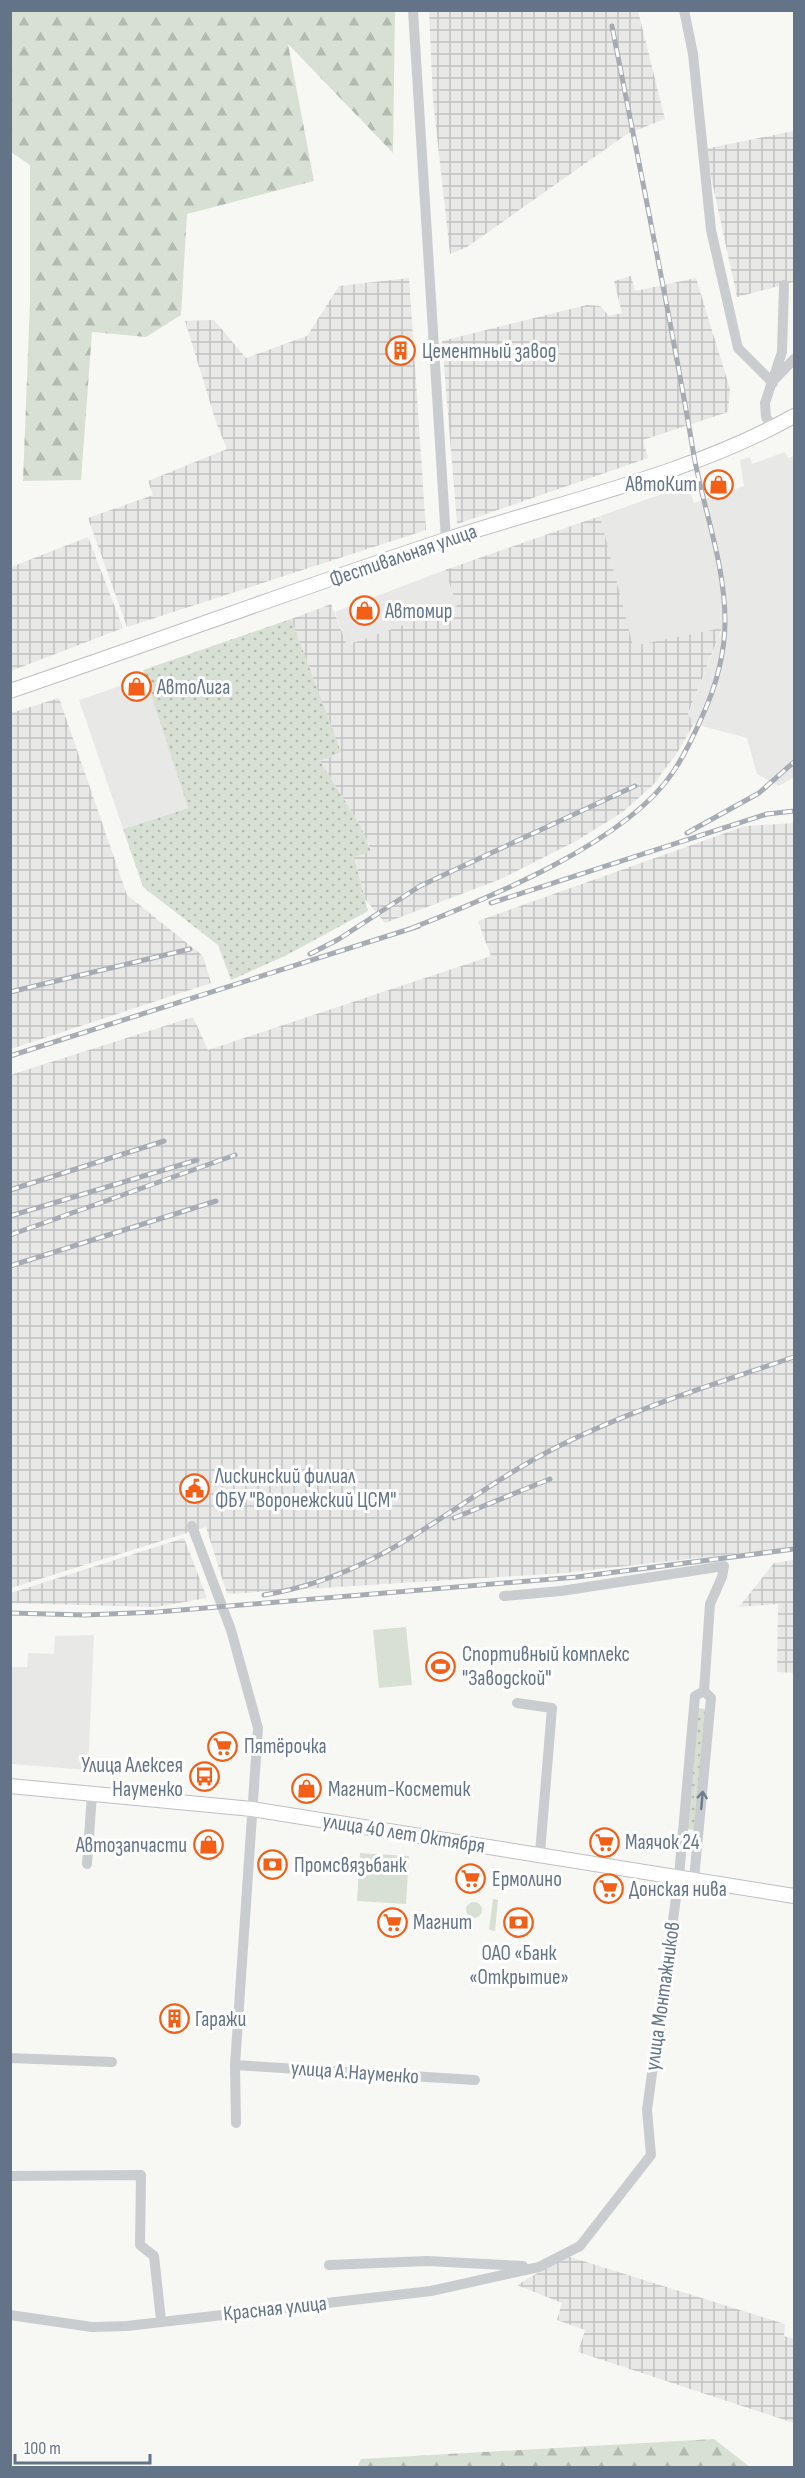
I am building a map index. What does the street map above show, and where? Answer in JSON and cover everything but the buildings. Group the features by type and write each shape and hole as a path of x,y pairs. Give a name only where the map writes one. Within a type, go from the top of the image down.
{"main road":[{"name":"Фестивальная улица","path":"10,691 446,540 677,466 773,428 795,416"},
{"name":"улица 40 лет Октября","path":"10,1786 252,1809 540,1853 795,1896"}],"street":[{"path":"413,10 446,540"},
{"path":"684,10 693,54 711,230 738,348 774,381"},
{"path":"773,428 766,417 765,403 782,352 786,306 784,285"},
{"path":"774,381 795,359"},
{"path":"192,1526 231,1630 258,1728 235,2065 237,2123"},
{"name":"улица Монтажников","path":"504,1596 561,1591 724,1566 722,1577 710,1604 704,1691 711,1698 694,1879"},
{"name":"улица Монтажников","path":"579,2246 651,2155 648,2110 679,1876 695,1696 704,1691"},
{"path":"517,1703 552,1708 540,1853"},
{"path":"87,1863 92,1794"},
{"path":"10,2058 112,2062"},
{"name":"улица А.Науменко","path":"235,2065 475,2080"},
{"path":"10,2176 141,2175 140,2245 154,2256 161,2320"},
{"name":"Красная улица","path":"10,2315 92,2327 431,2291 539,2267 579,2246"},
{"name":"Красная улица","path":"329,2265 427,2261 539,2267"}],"shaded area":[{"path":"429,11 638,11 665,119 627,134 467,247 450,254 433,100"},
{"path":"794,131 794,282 737,297 705,149"},
{"path":"631,276 635,291 696,278 730,389 728,412 643,440 648,458 457,524 442,341 587,305 600,306 609,316 622,313 614,281"},
{"path":"409,278 426,530 127,627 88,518 153,495 148,481 227,449 216,422 185,321 214,320 246,358 307,336 339,286"},
{"path":"785,452 788,458 794,456 794,777 779,786 757,774 747,738 694,724 688,715 722,629 633,647 600,516 687,485 694,503 744,486 740,460 750,457 752,464"},
{"path":"600,516 633,646 722,628 688,714 694,724 677,753 653,785 623,812 576,841 501,879 385,923 365,899 354,857 371,850 360,825 320,761 340,752 291,619 331,604 347,645 457,606 445,570"},
{"path":"88,537 123,628 11,671 11,567"},
{"path":"445,570 458,606 347,645 335,612"},
{"path":"146,677 188,808 123,829 79,700"},
{"path":"59,698 127,895 203,956 211,983 11,1049 11,713"},
{"path":"794,823 794,1547 564,1573 227,1594 206,1527 11,1588 10,1075 193,1017 208,1050 491,956 478,921 745,826"},
{"path":"184,1538 207,1598 156,1607 11,1603 11,1593"},
{"path":"794,1560 794,1673 777,1672 778,1604 739,1607 774,1563"},
{"path":"94,1635 88,1770 11,1764 11,1667 27,1667 28,1653 54,1654 55,1636"},
{"path":"567,2256 785,2324 784,2336 794,2339 794,2423 578,2352 585,2330 557,2320 562,2303 517,2285"}],"green space":[{"path":"10,11 395,11 393,153 288,44 314,181 187,214 181,315 146,337 92,332 81,480 23,481 30,301 30,165 11,152"},
{"path":"291,619 341,752 320,761 360,825 371,851 354,857 368,911 285,956 231,980 218,945 143,887 123,829 188,808 143,670"},
{"path":"406,1627 412,1685 379,1688 373,1630"},
{"path":"697,1708 707,1709 695,1830 686,1829"},
{"path":"360,1853 409,1856 406,1904 357,1901"},
{"path":"493,1899 498,1900 495,1931 489,1930"},
{"path":"474,1902 480,1904 482,1910 480,1916 474,1918 468,1916 466,1910 468,1904"},
{"path":"714,2439 750,2467 357,2467 361,2459"}],"railway":[{"path":"412,928 479,901 554,865 624,822 652,798 673,772 692,739 711,696 721,659 725,634 722,579 698,477 612,26"},
{"path":"687,833 759,793 794,762"},
{"path":"310,954 339,939 420,886 635,786"},
{"path":"491,903 767,814 794,811"},
{"path":"10,1056 419,926"},
{"path":"10,992 190,949"},
{"path":"10,1190 164,1141"},
{"path":"10,1235 235,1155"},
{"path":"10,1216 197,1160"},
{"path":"10,1266 216,1201"},
{"path":"264,1595 307,1585 347,1571 383,1553 520,1468 585,1433 674,1398 794,1357"},
{"path":"454,1518 550,1479"},
{"path":"10,1613 85,1615 157,1612 577,1577 794,1549"}],"place":[{"name":"Цементный завод","path":"401,351"},
{"name":"АвтоКит","path":"718,484"},
{"name":"Автомир","path":"364,611"},
{"name":"АвтоЛига","path":"136,687"},
{"name":"Лискинский филиал ФБУ \"Воронежский ЦСМ\"","path":"194,1488"},
{"name":"Спортивный комплекс \"Заводской\"","path":"441,1666"},
{"name":"Пятёрочка","path":"223,1746"},
{"name":"Улица Алексея Науменко","path":"204,1777"},
{"name":"Магнит-Косметик","path":"307,1789"},
{"name":"Маячок 24","path":"604,1842"},
{"name":"Автозапчасти","path":"208,1845"},
{"name":"Промсвязьбанк","path":"273,1865"},
{"name":"Ермолино","path":"471,1879"},
{"name":"Донская нива","path":"608,1889"},
{"name":"Магнит","path":"392,1922"},
{"name":"ОАО «Банк «Открытие»","path":"519,1922"},
{"name":"Гаражи","path":"174,2019"}]}
